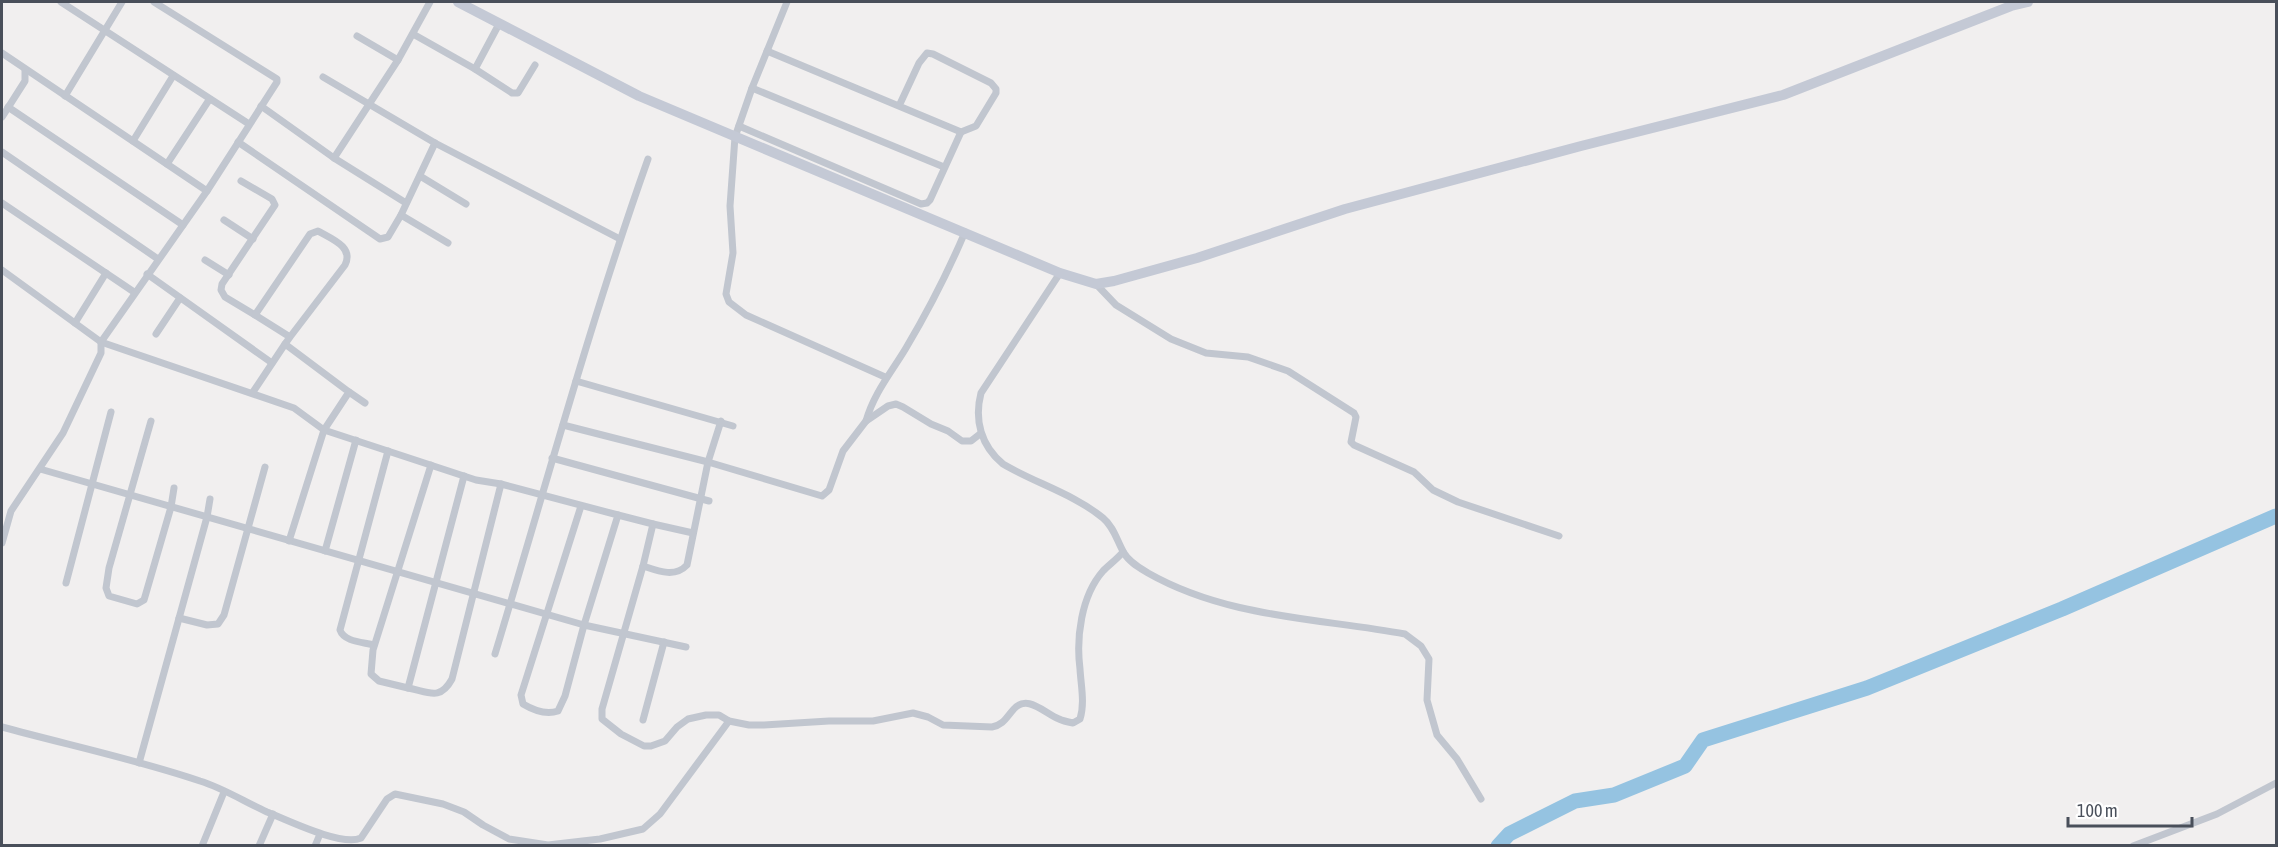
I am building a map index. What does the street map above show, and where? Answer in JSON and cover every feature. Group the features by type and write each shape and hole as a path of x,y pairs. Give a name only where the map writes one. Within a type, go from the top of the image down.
{"street":[{"path":"61,2 249,124"},
{"path":"65,96 122,2"},
{"path":"2,543 11,511 63,433 101,353 101,342 207,191 277,82 277,79 154,2"},
{"path":"334,158 398,60 430,2"},
{"path":"458,2 639,96 737,131 921,204 927,203 961,132 976,126 996,93 996,89 991,83 927,53 923,56 899,106"},
{"path":"787,2 737,131 730,206 733,253 726,294 729,302 746,315 885,377"},
{"path":"737,131 1060,273 1096,284 1197,258 1345,209 1783,95 2011,6 2028,2"},
{"path":"475,69 499,24"},
{"path":"413,34 514,93 521,88 535,65"},
{"path":"357,36 398,60"},
{"path":"767,51 961,132"},
{"path":"2,53 207,191"},
{"path":"2,117 25,81 25,70"},
{"path":"133,141 173,76"},
{"path":"323,77 435,143 620,239"},
{"path":"752,88 944,167"},
{"path":"167,164 209,100"},
{"path":"261,106 334,158 406,203"},
{"path":"8,107 183,225"},
{"path":"238,142 380,239 387,237 401,215 435,143"},
{"path":"2,152 158,259"},
{"path":"495,654 552,458 620,239 648,159"},
{"path":"420,176 466,204"},
{"path":"241,181 272,199 275,205 222,284 221,290 225,297 255,315 349,392 366,403"},
{"path":"2,203 134,292"},
{"path":"401,215 448,243"},
{"path":"224,220 254,239"},
{"path":"253,392 287,341 345,265 349,257 347,251 335,240 318,231 310,234 255,315"},
{"path":"866,422 870,406 885,377 910,341 965,232"},
{"path":"205,260 229,275"},
{"path":"2,270 101,342 253,392 294,408 324,429 464,476 693,533"},
{"path":"75,323 106,273"},
{"path":"1060,273 981,393 980,434 994,455 1003,464 1080,503 1102,517 1111,526 1123,552 1131,561 1148,573 1187,592 1264,613 1404,634 1421,646 1429,659 1427,700 1437,735 1457,759 1481,799"},
{"path":"147,274 272,363"},
{"path":"1096,284 1116,305 1171,339 1206,353 1258,360 1288,371 1305,381 1354,413 1356,417 1351,442 1353,445 1414,472 1433,490 1458,502 1559,536"},
{"path":"156,334 180,298"},
{"path":"576,381 733,426"},
{"path":"289,541 324,429 349,392"},
{"path":"563,425 708,462 822,496 829,490 843,451 866,422 888,406 896,404 912,411 962,441 971,441 980,434"},
{"path":"66,584 111,412"},
{"path":"643,566 672,573 680,572 687,565 708,462 721,421"},
{"path":"151,422 129,495 106,588 109,596 137,604 144,600 171,507 174,488"},
{"path":"325,551 356,440"},
{"path":"374,645 346,638 340,630 388,451"},
{"path":"552,458 709,501"},
{"path":"431,465 374,645 370,666 371,674 379,681 439,694 447,689 452,679 501,484"},
{"path":"179,618 207,625 218,624 224,615 265,467"},
{"path":"40,469 547,615 686,647"},
{"path":"408,688 464,476"},
{"path":"139,763 210,499"},
{"path":"581,506 521,695 523,704 550,713 558,711 566,696 584,625 618,515"},
{"path":"2,509 11,511"},
{"path":"653,524 602,719 621,734 644,746 665,741 677,727 688,719 706,715 719,715 729,721 748,725 873,721 913,713 944,724 992,727 1005,721 1015,707 1022,703 1031,703 1059,719 1072,723 1080,719 1084,709 1078,652 1080,625 1096,582 1102,572 1123,552"},
{"path":"643,720 664,642"},
{"path":"2,727 103,752 202,781 273,814 337,840 358,840 368,830 387,799 395,794 428,800 464,812 509,839 548,845 600,839 643,829 660,814 729,721"},
{"path":"2133,846 2217,814 2277,783"},
{"path":"202,846 224,792"},
{"path":"259,846 273,814"},
{"path":"315,846 320,834"}],"waterway":[{"path":"1498,846 1509,834 1575,801 1614,795 1685,766 1703,740 1867,688 2062,609 2276,516"}]}
